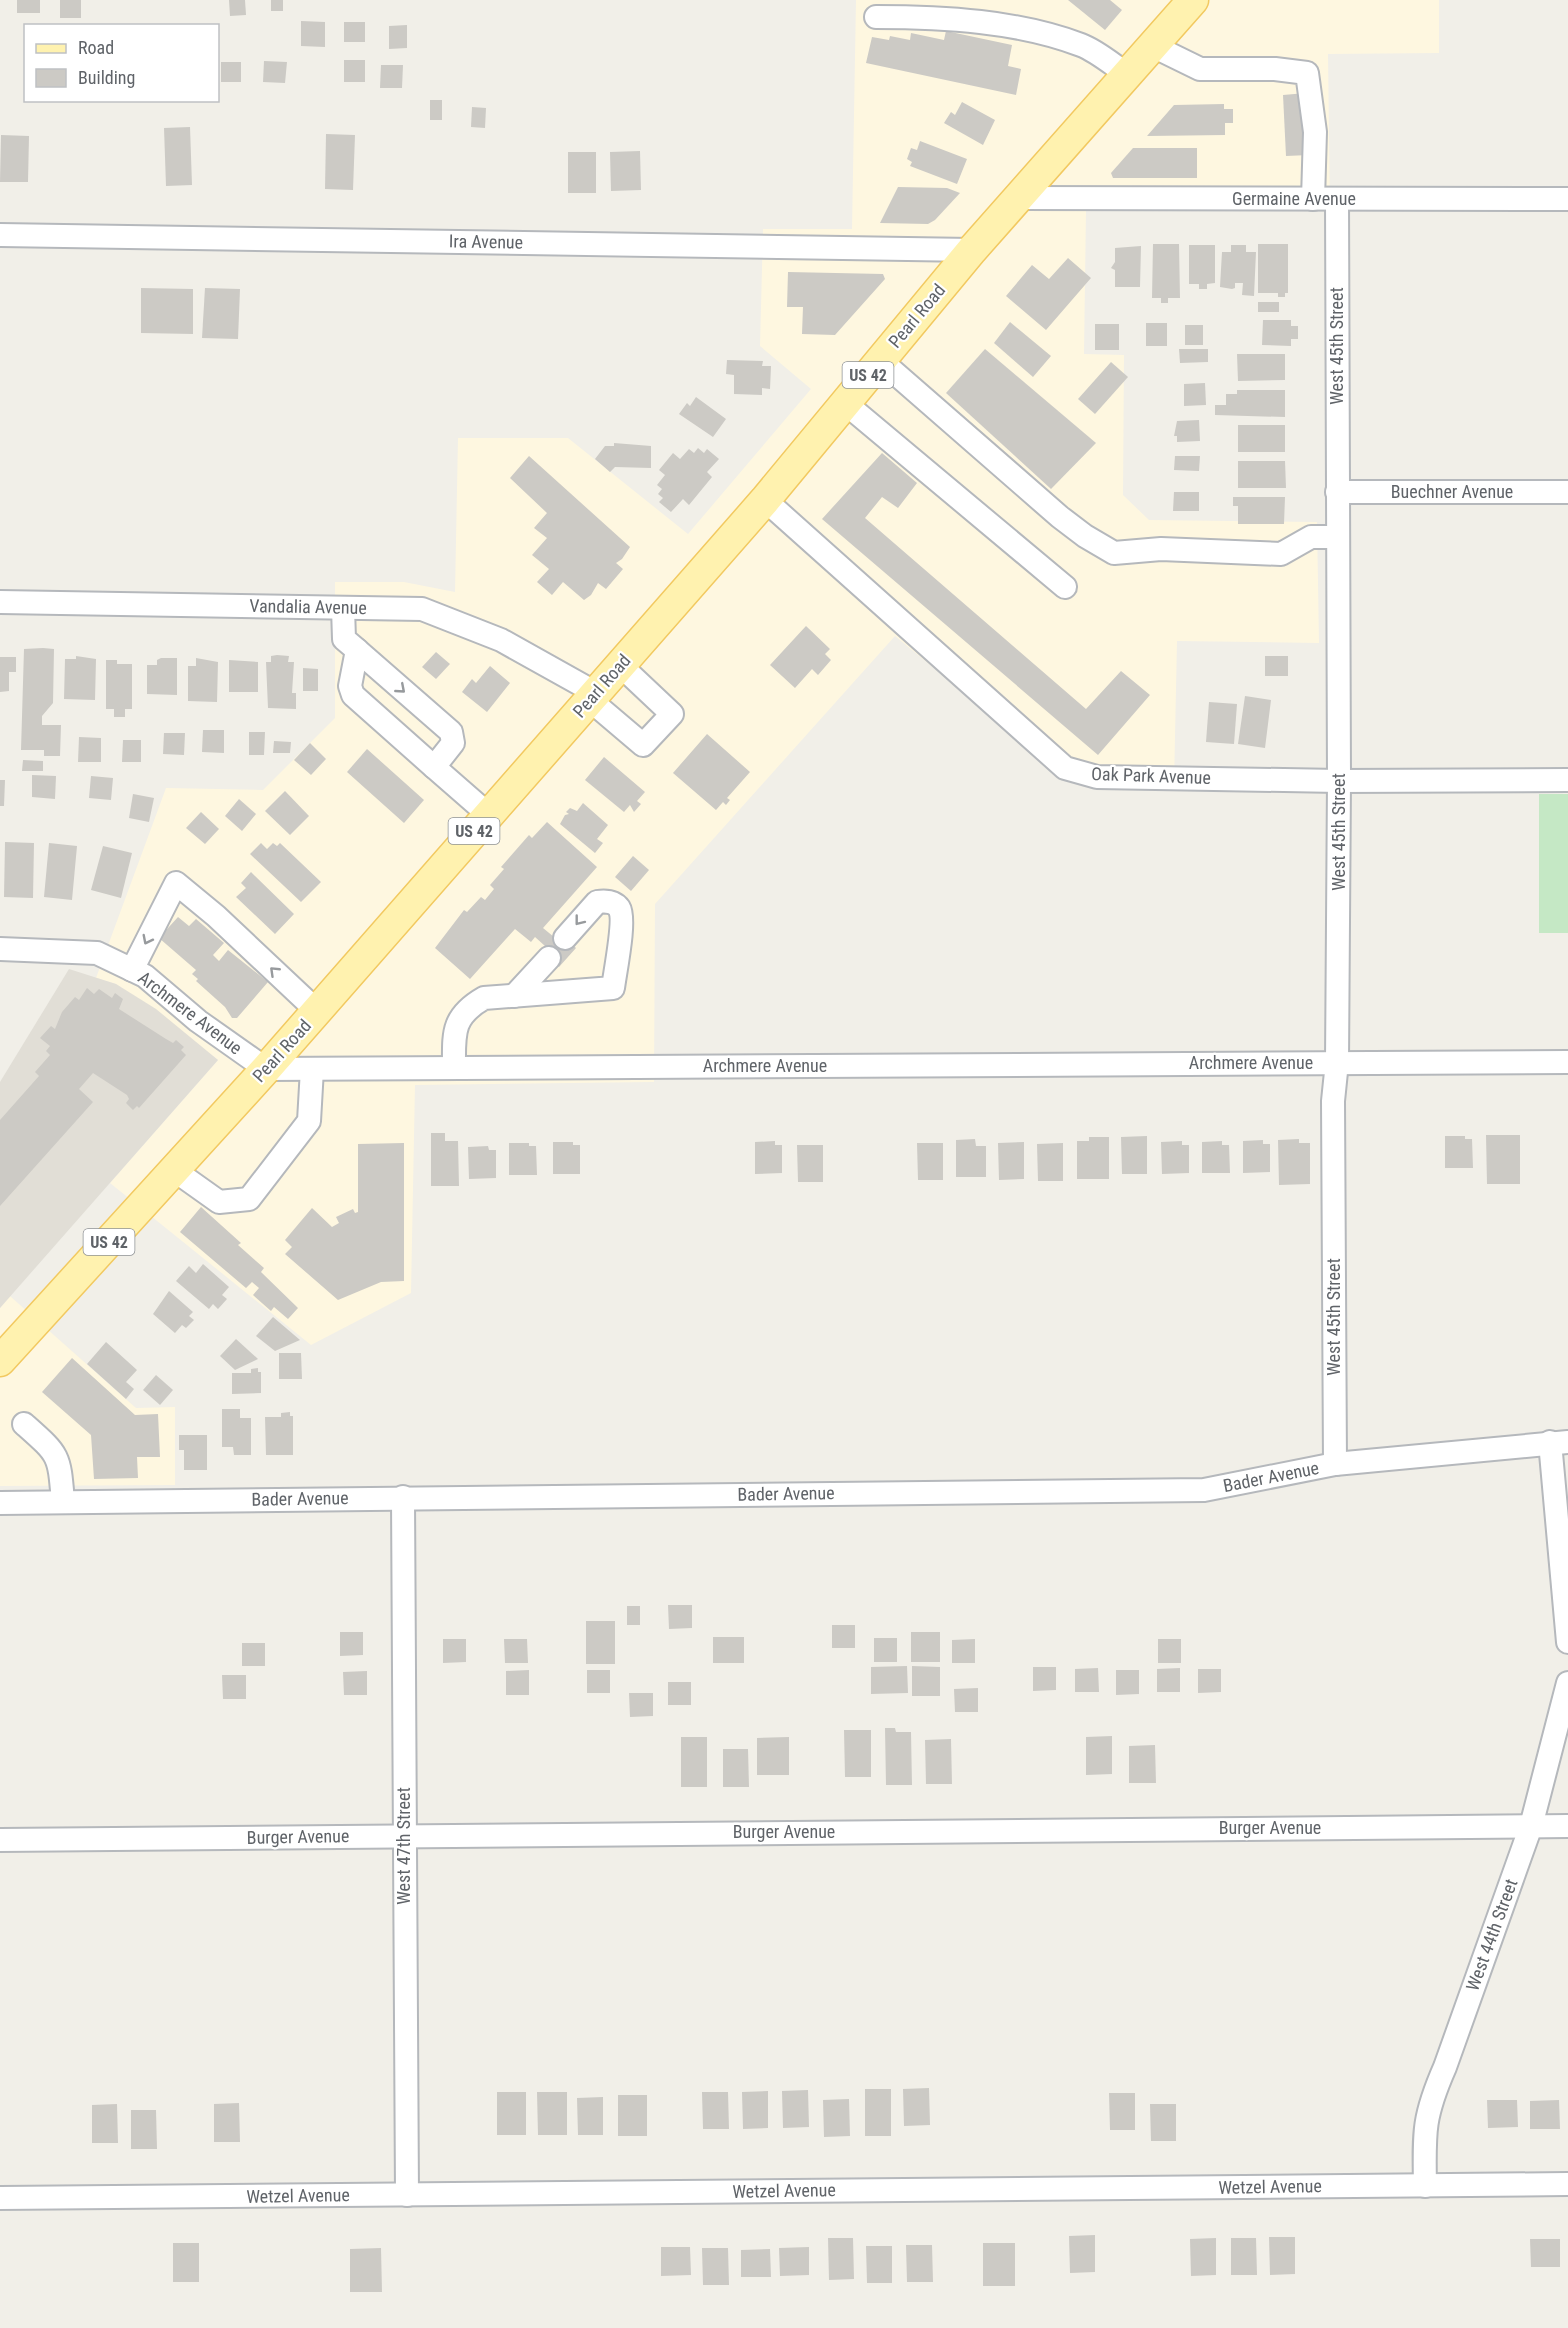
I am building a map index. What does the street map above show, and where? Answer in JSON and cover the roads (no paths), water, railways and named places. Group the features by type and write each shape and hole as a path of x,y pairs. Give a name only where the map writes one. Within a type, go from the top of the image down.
{"main road":[{"name":"Pearl Road","path":"0,1361 266,1069 489,815 765,500 972,250 1193,0"}],"street":[{"path":"876,17 917,17 1028,29 1083,46 1128,75"},
{"path":"1153,46 1200,69 1275,69 1307,73 1315,132 1313,199"},
{"name":"Germaine Avenue","path":"1020,198 1568,199"},
{"name":"West 45th Street","path":"1335,1464 1333,1101 1337,1062 1339,781 1337,199"},
{"name":"Ira Avenue","path":"0,235 972,250"},
{"path":"880,360 1060,517 1114,554 1161,549 1281,554 1311,537 1337,537"},
{"path":"845,404 1065,587"},
{"name":"Buechner Avenue","path":"1337,492 1568,492"},
{"name":"Oak Park Avenue","path":"765,500 1065,768 1097,777 1339,781 1568,780"},
{"name":"Vandalia Avenue","path":"0,602 422,609 501,640 593,696 643,745 672,714 620,665"},
{"path":"343,608 345,639 451,732 453,743 434,767"},
{"path":"357,650 350,686 353,695 489,815"},
{"path":"132,970 176,884 216,916 317,1011"},
{"path":"454,1068 455,1029 468,1007 484,998 613,988 621,921 618,908 614,903 597,902 565,938"},
{"name":"Archmere Avenue","path":"0,949 97,953 145,976 198,1021 266,1069 1568,1062"},
{"path":"514,996 549,957"},
{"path":"174,1170 219,1202 249,1199 309,1121 312,1069"},
{"path":"24,1424 55,1452 60,1465 63,1502"},
{"path":"1559,1442 1568,1642"},
{"name":"Bader Avenue","path":"0,1503 1204,1490 1335,1464 1559,1442"},
{"name":"West 47th Street","path":"403,1497 407,2194"},
{"name":"West 44th Street","path":"1425,2186 1424,2135 1429,2103 1445,2067 1531,1826 1568,1683"},
{"name":"Burger Avenue","path":"0,1840 1568,1826"},
{"name":"Wetzel Avenue","path":"0,2198 1568,2184"}]}
